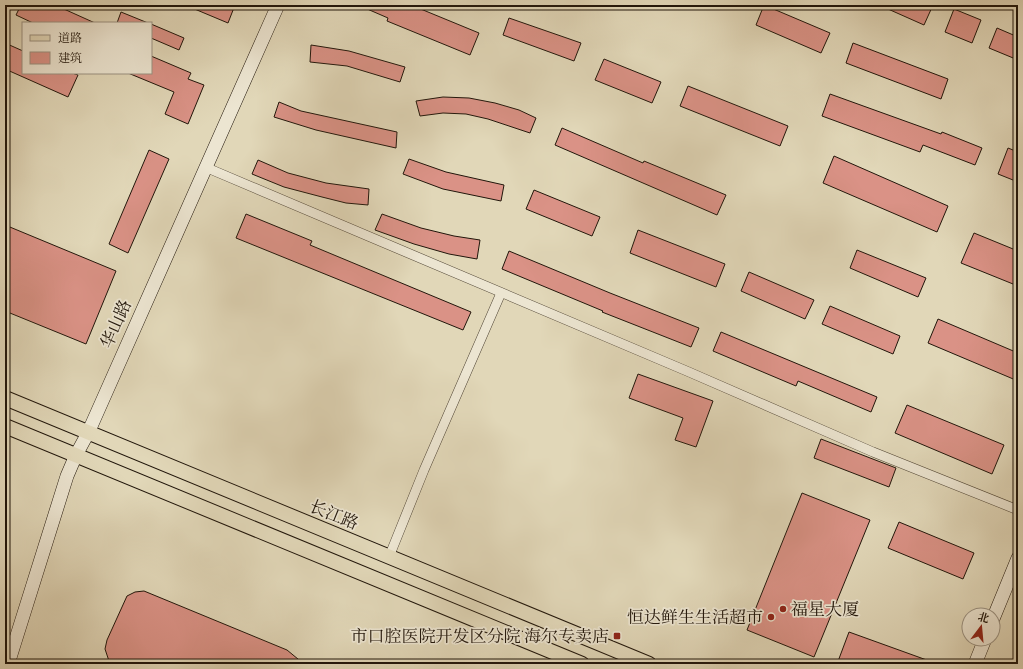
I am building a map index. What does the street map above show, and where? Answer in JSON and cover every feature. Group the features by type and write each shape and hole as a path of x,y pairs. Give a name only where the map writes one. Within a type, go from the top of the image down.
{"main road":[{"name":"长江路","path":"5,398 649,664"},
{"path":"5,426 582,664"}],"street":[{"name":"华山路","path":"8,664 67,476 88,433 278,5"},
{"path":"205,167 696,375 873,452 1018,510"},
{"path":"389,557 424,470 501,293"},
{"path":"998,607 1018,558"},
{"path":"975,664 982,647"}],"building":[{"path":"21,5 55,5 93,22 31,22 16,15"},
{"path":"185,5 235,5 228,23"},
{"path":"358,5 411,5 479,33 470,55 387,21 388,18"},
{"path":"764,5 830,33 821,53 756,25"},
{"path":"879,5 933,5 924,25"},
{"path":"954,9 981,20 972,43 945,32"},
{"path":"121,12 146,22 117,22"},
{"path":"509,18 581,43 574,61 503,35"},
{"path":"152,24 184,38 179,50 152,38"},
{"path":"997,28 1018,37 1018,60 989,48"},
{"path":"5,43 22,51 22,74 78,75 68,97 5,69"},
{"path":"853,43 948,79 941,99 846,63"},
{"path":"311,45 349,51 405,67 400,82 347,66 310,62"},
{"path":"152,56 191,73 188,79 204,85 188,124 165,114 174,92 130,74 152,74"},
{"path":"604,59 661,82 652,103 595,80"},
{"path":"688,86 788,126 780,146 680,106"},
{"path":"830,94 941,134 942,132 982,148 975,165 923,145 920,152 822,116"},
{"path":"443,97 469,98 495,103 519,110 536,118 530,133 488,119 466,114 443,113 420,116 416,101"},
{"path":"279,102 301,111 397,132 396,148 316,130 274,117"},
{"path":"562,128 643,163 644,161 726,195 717,215 555,145"},
{"path":"1008,148 1018,152 1018,182 998,174"},
{"path":"149,150 169,159 128,253 109,244"},
{"path":"834,156 948,206 937,232 823,183"},
{"path":"409,159 446,172 504,185 501,201 443,189 403,174"},
{"path":"258,160 288,173 326,183 369,189 368,205 346,203 284,187 252,174"},
{"path":"534,190 600,217 592,236 526,209"},
{"path":"246,214 312,241 310,245 471,312 463,330 236,238"},
{"path":"382,214 421,228 454,236 480,240 477,259 449,254 414,244 375,230"},
{"path":"5,225 116,271 86,344 5,311"},
{"path":"638,230 725,264 716,287 630,253"},
{"path":"974,233 1018,251 1018,286 961,263"},
{"path":"857,250 926,278 918,297 850,268"},
{"path":"509,251 699,328 691,347 602,312 603,311 502,269"},
{"path":"749,272 814,300 805,319 741,291"},
{"path":"830,306 900,336 893,354 822,324"},
{"path":"938,319 1018,353 1018,381 928,343"},
{"path":"721,332 877,397 871,412 798,381 796,386 713,351"},
{"path":"638,374 713,401 696,447 675,440 683,418 629,398"},
{"path":"907,405 1004,445 992,474 895,433"},
{"path":"821,439 896,468 889,487 814,458"},
{"path":"802,493 870,520 814,657 747,630"},
{"path":"899,522 974,553 963,579 888,548"},
{"path":"144,591 287,650 304,664 110,664 105,649 107,640 127,596 135,592"},
{"path":"849,632 935,663 935,664 837,664"}],"place":[{"name":"福星大厦","path":"783,609"},
{"name":"恒达鲜生生活超市","path":"771,617"},
{"name":"市口腔医院开发区分院 海尔专卖店","path":"617,636"}]}
